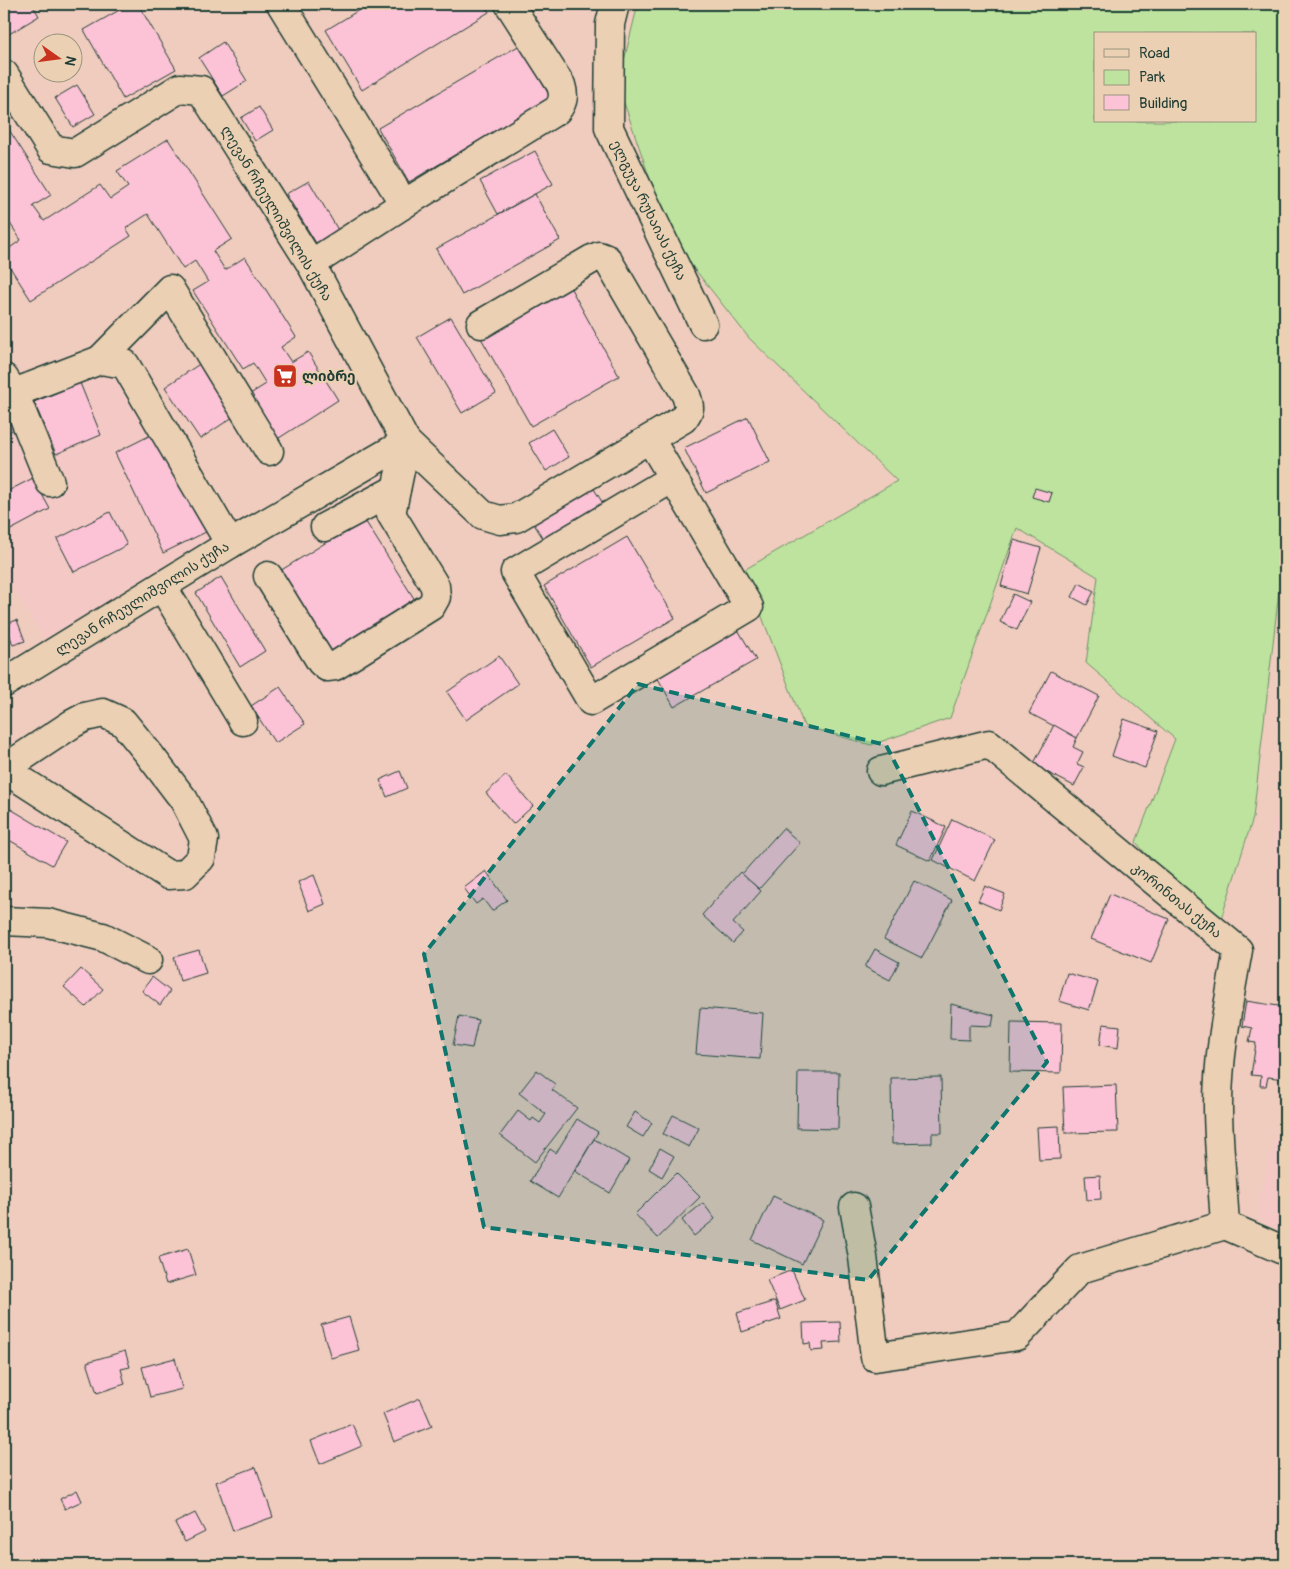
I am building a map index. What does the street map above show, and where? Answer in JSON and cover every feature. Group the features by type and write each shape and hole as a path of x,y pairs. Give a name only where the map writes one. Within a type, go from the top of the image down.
{"street":[{"path":"281,4 404,204"},
{"path":"311,264 404,204 557,110 563,103 564,94 561,84 509,4"},
{"name":"ელგუჯა რუხაიას ქუჩა","path":"615,4 610,24 610,128 703,324"},
{"name":"ლევან რჩეულიშვილის ქუჩა","path":"4,74 51,150 75,153 180,88 201,90 311,264 406,442 230,544 4,683"},
{"path":"406,442 483,515 500,520 516,518 683,419 688,412 690,406 686,394 607,259 599,256 592,259 481,324"},
{"path":"100,360 170,289 269,451"},
{"path":"50,482 9,386 100,360 125,364 230,544"},
{"path":"650,439 673,478 749,608 591,701 515,572 673,478"},
{"path":"268,576 321,662 327,667 335,666 431,606 436,597 435,586 391,514 406,442"},
{"path":"324,527 396,489"},
{"path":"162,586 242,721"},
{"path":"103,713 123,722 150,754 184,800 204,839 201,858 185,874 168,875 4,769 85,717 103,713"},
{"name":"კორინთას ქუჩა","path":"881,771 989,744 1238,950 1227,1009 1218,1092 1225,1225"},
{"path":"4,921 48,923 103,937 148,960"},
{"path":"854,1208 863,1256 874,1357 1017,1336 1080,1269 1225,1225 1285,1250"}],"highlighted area":[{"path":"638,684 886,745 1047,1062 868,1280 484,1227 424,954"}],"shaded area":[{"path":"101,373 122,378 218,537 44,640 4,573 4,387"},
{"path":"1282,670 1285,670 1285,892 1275,892 1273,818 1284,817"},
{"path":"1285,1098 1285,1234 1260,1220 1259,1197"}],"green space":[{"path":"638,4 1285,4 1285,538 1253,818 1215,938 1136,842 1175,739 1086,663 1098,577 1017,528 950,718 871,745 804,726 744,570 897,481 749,338 670,238 618,85"}],"building":[{"path":"4,4 32,4 39,16 4,37"},
{"path":"130,4 138,4 176,69 123,99 84,30"},
{"path":"369,4 484,4 489,12 362,90 326,30"},
{"path":"223,42 247,81 223,96 199,58"},
{"path":"520,45 551,98 409,182 378,128"},
{"path":"77,85 95,114 73,127 55,98"},
{"path":"259,107 273,130 255,141 241,118"},
{"path":"4,122 51,195 33,206 44,221 100,185 110,199 128,187 117,171 168,139 232,239 213,251 225,270 245,257 296,337 281,347 291,362 308,352 338,400 276,440 247,396 266,384 253,363 243,369 193,291 208,282 195,261 183,269 148,214 126,228 131,236 31,300 4,258 4,252 21,240 7,219 4,221"},
{"path":"535,151 553,184 498,214 480,181"},
{"path":"309,181 338,230 316,243 286,194"},
{"path":"535,194 560,240 462,295 436,249"},
{"path":"570,287 619,376 531,426 481,338"},
{"path":"451,317 496,393 462,413 417,337"},
{"path":"201,363 236,415 200,439 165,387"},
{"path":"80,383 101,435 56,454 34,402"},
{"path":"4,411 16,427 4,436"},
{"path":"748,417 770,462 706,493 684,448"},
{"path":"552,429 569,457 546,471 529,443"},
{"path":"159,431 208,531 163,553 115,453"},
{"path":"33,478 50,509 5,533 4,493"},
{"path":"1035,488 1052,493 1049,502 1032,497"},
{"path":"594,489 609,513 549,548 534,524"},
{"path":"110,512 127,545 74,572 57,539"},
{"path":"364,519 415,600 326,656 275,574"},
{"path":"627,537 675,618 591,667 544,586"},
{"path":"1014,540 1041,548 1027,594 1001,586"},
{"path":"221,577 265,651 240,667 196,593"},
{"path":"1079,583 1094,591 1087,605 1072,597"},
{"path":"1013,594 1030,602 1017,630 1000,622"},
{"path":"17,620 25,641 13,645 6,624"},
{"path":"737,628 756,660 674,707 656,675"},
{"path":"499,656 518,684 466,720 447,692"},
{"path":"1282,670 1285,670 1285,817 1284,817"},
{"path":"1051,671 1099,696 1077,738 1029,713"},
{"path":"280,687 305,724 275,743 251,706"},
{"path":"1124,719 1158,731 1145,768 1112,756"},
{"path":"1054,725 1077,738 1073,747 1083,752 1077,764 1084,767 1074,786 1033,765"},
{"path":"400,771 407,788 387,797 380,780"},
{"path":"506,775 533,806 513,824 486,793"},
{"path":"4,805 66,842 52,865 4,837"},
{"path":"912,811 946,827 930,861 896,845"},
{"path":"952,819 995,840 975,881 933,860"},
{"path":"783,828 800,843 759,889 742,874"},
{"path":"486,871 507,900 492,911 483,899 476,904 464,888"},
{"path":"740,872 761,891 733,923 743,932 733,943 702,915"},
{"path":"314,875 325,904 309,911 298,882"},
{"path":"914,881 952,900 922,958 884,939"},
{"path":"985,886 1005,894 999,910 978,901"},
{"path":"1110,894 1169,919 1151,963 1091,939"},
{"path":"875,949 899,962 890,980 865,967"},
{"path":"199,950 206,973 180,981 174,957"},
{"path":"81,969 103,989 86,1007 64,987"},
{"path":"1067,973 1098,982 1089,1010 1059,1001"},
{"path":"152,977 170,991 160,1005 142,991"},
{"path":"1246,1001 1285,1007 1285,1079 1268,1077 1266,1086 1260,1086 1261,1076 1251,1075 1256,1043 1249,1042 1252,1028 1242,1026"},
{"path":"951,1004 994,1015 992,1026 969,1025 969,1040 950,1039"},
{"path":"700,1008 763,1013 760,1059 696,1054"},
{"path":"459,1016 478,1020 472,1048 453,1045"},
{"path":"1011,1022 1062,1023 1061,1073 1010,1072"},
{"path":"1103,1024 1120,1026 1118,1048 1100,1045"},
{"path":"537,1070 556,1085 552,1090 577,1108 535,1162 500,1135 518,1111 531,1121 533,1118 540,1123 546,1114 519,1093"},
{"path":"798,1072 839,1072 838,1129 797,1128"},
{"path":"941,1077 942,1133 932,1133 932,1143 892,1144 891,1078"},
{"path":"1116,1085 1118,1132 1065,1133 1063,1087"},
{"path":"635,1112 652,1123 643,1137 626,1127"},
{"path":"673,1115 699,1128 689,1147 663,1134"},
{"path":"577,1119 598,1132 558,1198 530,1181 550,1149 556,1153"},
{"path":"1059,1126 1060,1159 1039,1160 1037,1127"},
{"path":"594,1139 629,1160 610,1193 575,1171"},
{"path":"660,1148 674,1156 662,1177 649,1169"},
{"path":"676,1173 700,1197 658,1238 635,1214"},
{"path":"1100,1175 1101,1199 1087,1200 1085,1176"},
{"path":"773,1196 823,1220 802,1264 752,1240"},
{"path":"703,1203 715,1219 694,1236 682,1220"},
{"path":"188,1249 196,1275 166,1284 158,1258"},
{"path":"792,1270 805,1300 780,1310 767,1280"},
{"path":"775,1301 781,1319 742,1332 737,1313"},
{"path":"349,1317 359,1350 331,1358 321,1325"},
{"path":"840,1322 841,1342 823,1343 824,1350 811,1351 810,1343 804,1344 803,1323"},
{"path":"125,1351 130,1367 121,1369 125,1384 97,1393 87,1362"},
{"path":"175,1358 182,1389 150,1397 142,1367"},
{"path":"420,1398 432,1426 394,1442 383,1414"},
{"path":"352,1424 362,1446 320,1464 311,1441"},
{"path":"256,1467 273,1517 233,1531 216,1482"},
{"path":"77,1490 82,1501 65,1509 60,1499"},
{"path":"195,1513 205,1532 185,1542 175,1523"}],"place":[{"name":"ლიბრე","path":"285,376"}]}
